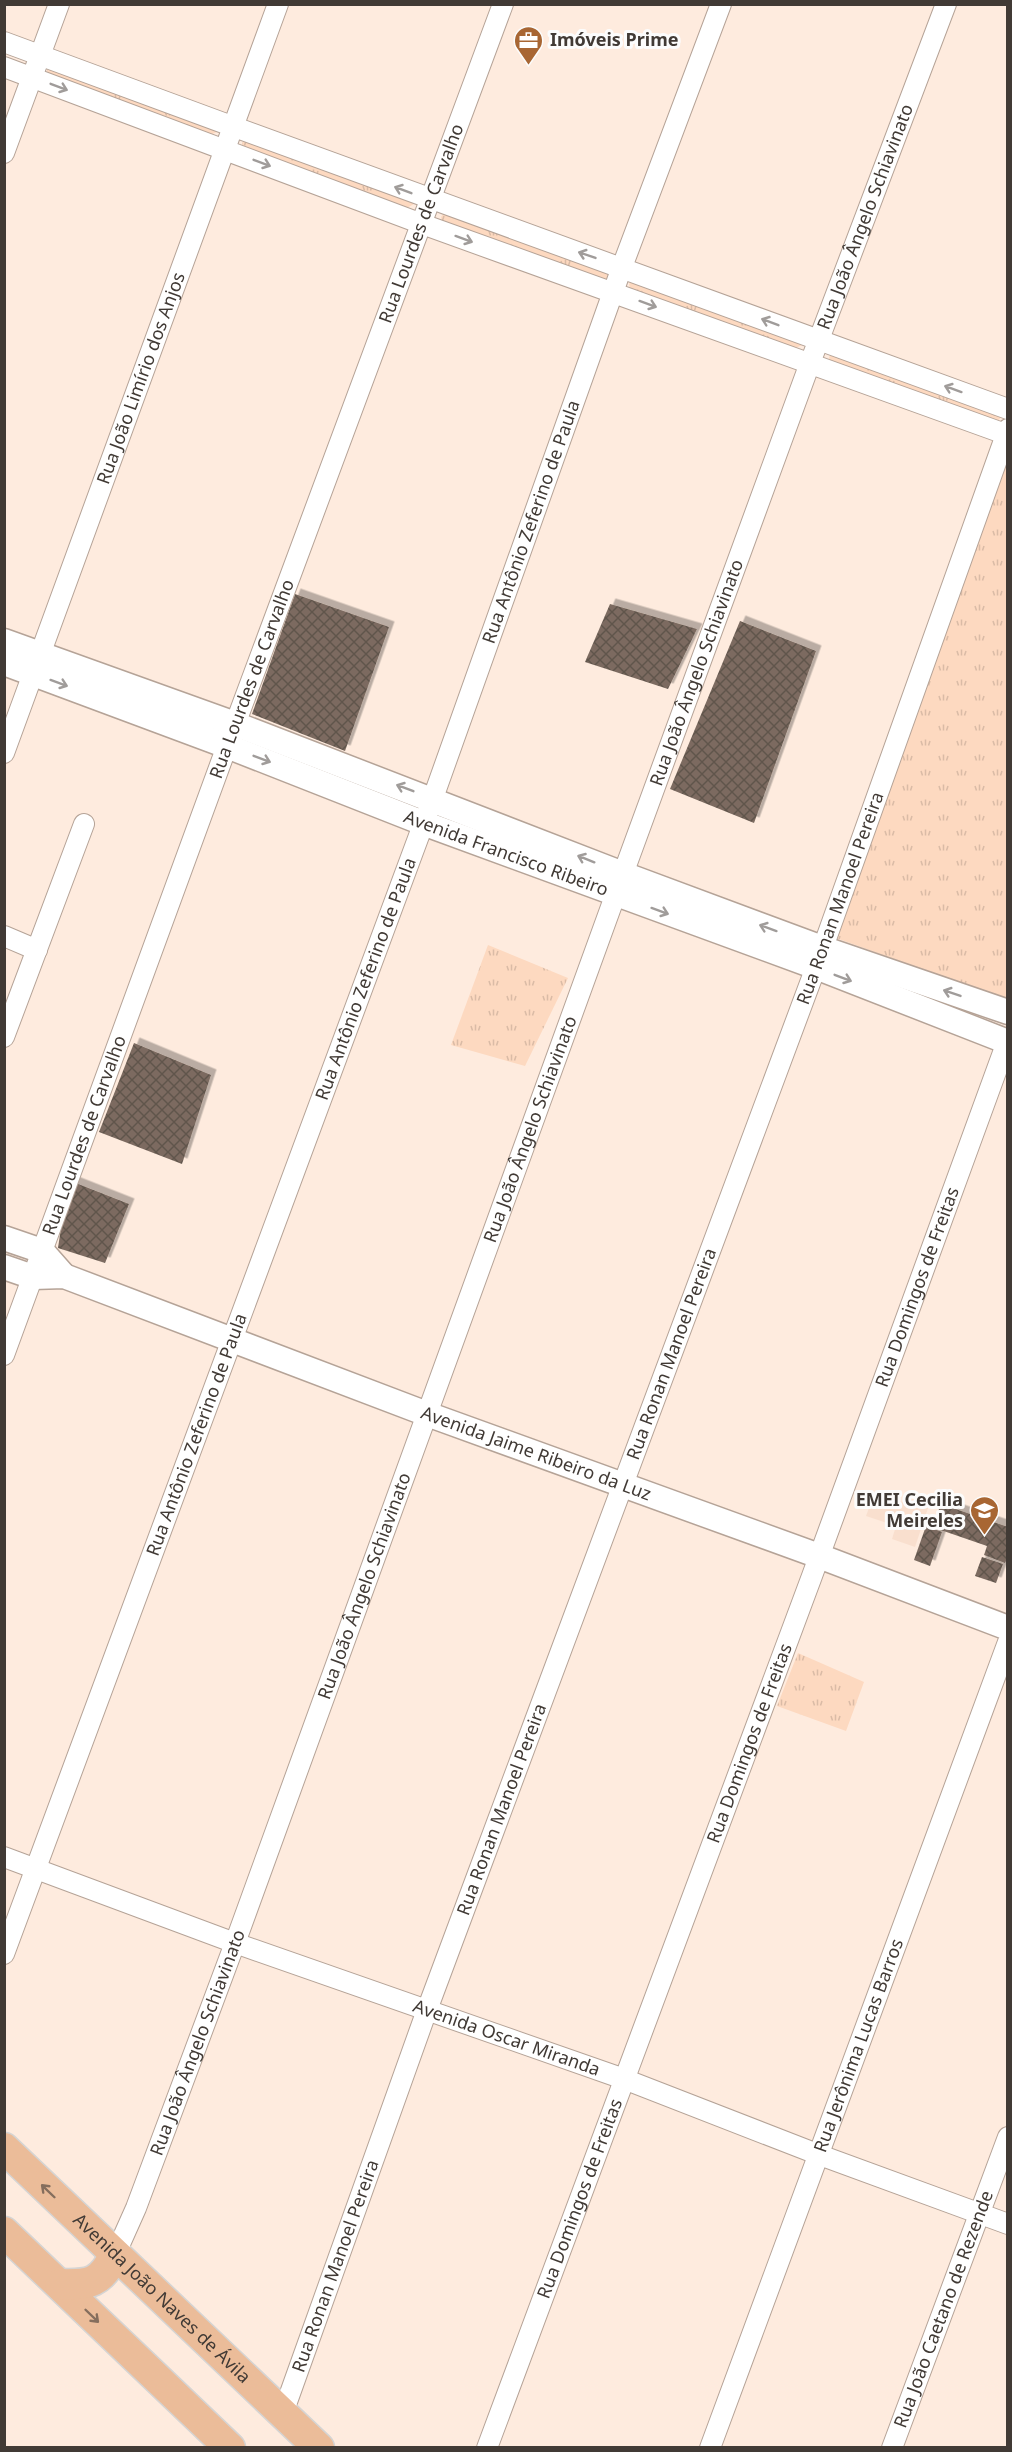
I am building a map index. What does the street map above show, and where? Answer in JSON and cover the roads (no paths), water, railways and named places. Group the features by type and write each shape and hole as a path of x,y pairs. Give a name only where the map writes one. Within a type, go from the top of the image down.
{"main road":[{"name":"Avenida João Naves de Ávila","path":"4,2148 320,2448"},
{"path":"4,2232 230,2448"},
{"path":"60,2284 90,2283 106,2271 115,2255"}],"street":[{"path":"4,153 59,4"},
{"name":"Rua João Limírio dos Anjos","path":"4,753 278,4"},
{"name":"Rua Lourdes de Carvalho","path":"4,1355 231,735 503,4"},
{"name":"Rua Antônio Zeferino de Paula","path":"4,1954 433,798 622,267 721,4"},
{"name":"Rua João Ângelo Schiavinato","path":"115,2255 136,2208 235,1943 810,363 946,4"},
{"path":"4,42 430,200 622,267 1008,409"},
{"path":"4,67 422,224 1007,433"},
{"name":"Rua Ronan Manoel Pereira","path":"283,2413 427,2010 819,958 1007,433"},
{"name":"Avenida Francisco Ribeiro","path":"4,641 37,664 231,735 433,798 619,884"},
{"name":"Avenida Francisco Ribeiro","path":"4,663 37,664"},
{"name":"Avenida Francisco Ribeiro","path":"231,735 423,823 619,884 819,958 1007,1041"},
{"path":"4,1038 84,824"},
{"path":"4,936 37,950"},
{"name":"Avenida Francisco Ribeiro","path":"819,958 1008,1012"},
{"name":"Rua Domingos de Freitas","path":"487,2448 819,1556 1007,1041"},
{"name":"Avenida Jaime Ribeiro da Luz","path":"4,1238 42,1251 64,1276"},
{"name":"Avenida Jaime Ribeiro da Luz","path":"4,1267 33,1277 64,1276 427,1414 819,1556 1008,1628"},
{"name":"Rua Jerônima Lucas Barros","path":"710,2448 1008,1642"},
{"name":"Avenida Oscar Miranda","path":"4,1857 235,1943 624,2079 817,2154 1008,2224"},
{"name":"Rua João Caetano de Rezende","path":"892,2448 1008,2137"}],"place":[{"name":"Imóveis Prime","path":"529,66"},
{"name":"EMEI Cecilia Meireles","path":"984,1536"}]}
